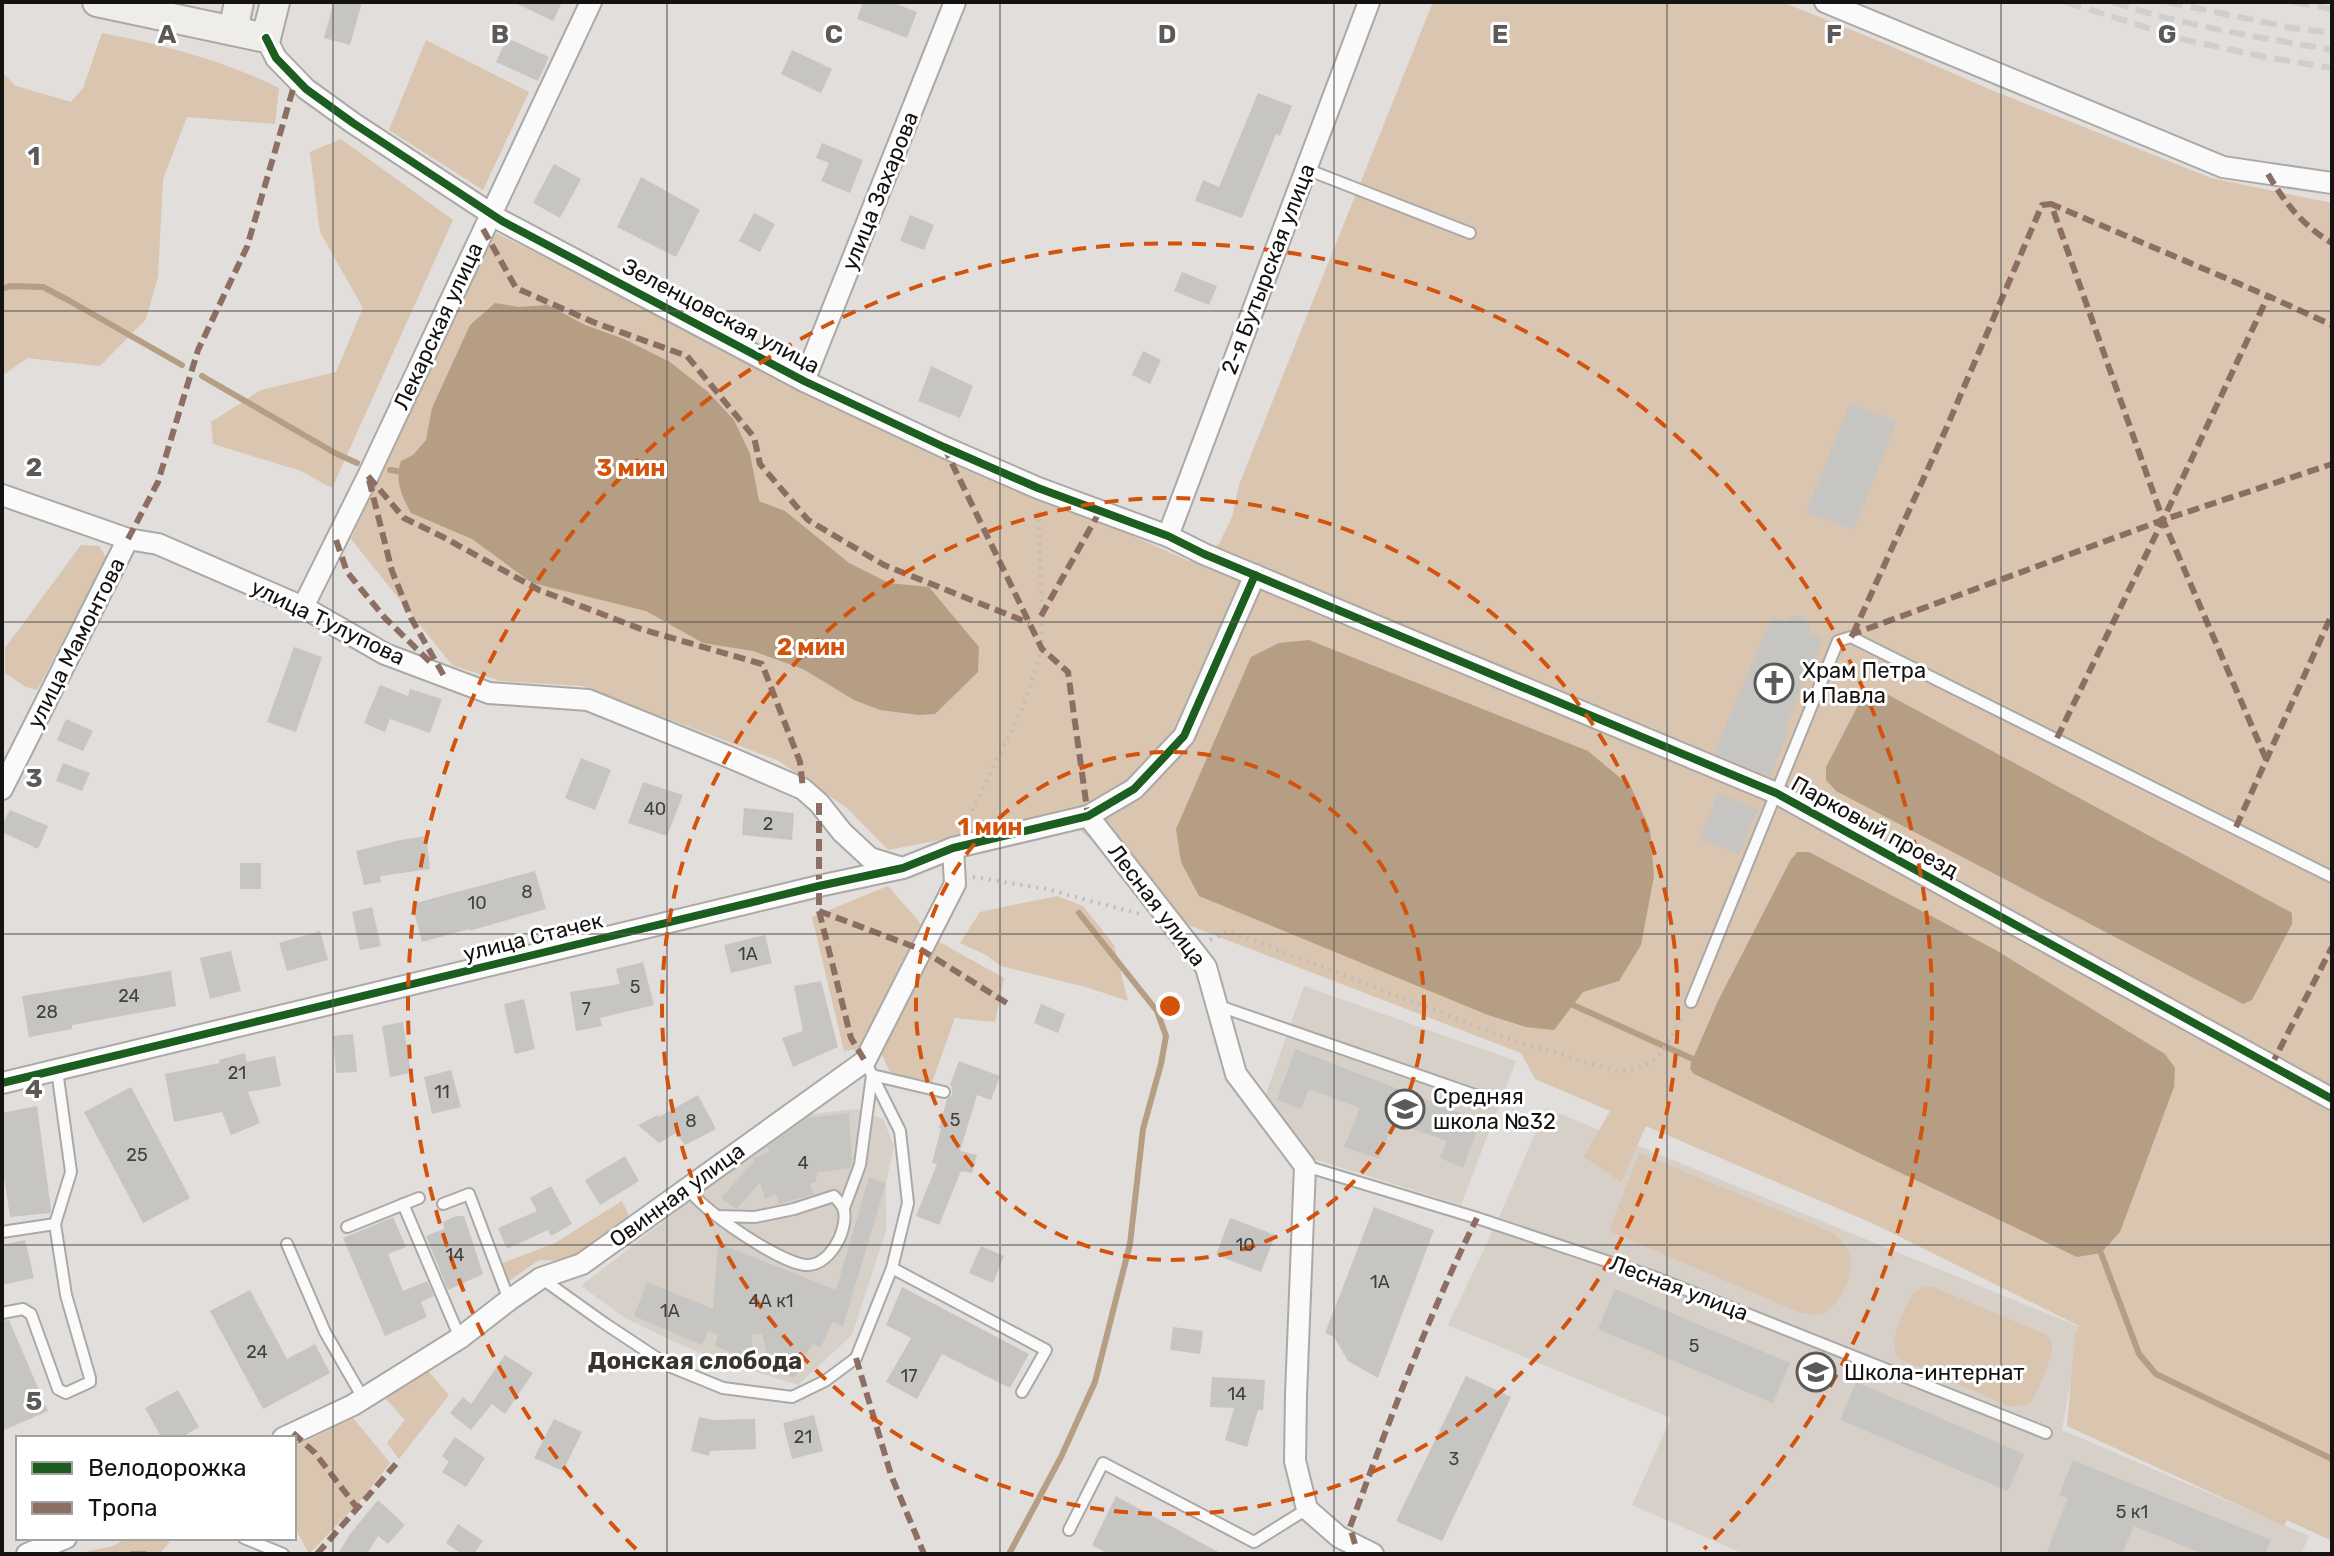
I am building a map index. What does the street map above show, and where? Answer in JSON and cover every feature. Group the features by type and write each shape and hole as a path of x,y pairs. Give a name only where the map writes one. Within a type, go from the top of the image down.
{"main road":[{"path":"233,31 239,2"},
{"path":"104,3 266,38 275,2"}],"street":[{"name":"Лекарская улица","path":"303,607 591,2"},
{"name":"улица Захарова","path":"804,381 955,2"},
{"name":"2-я Бутырская улица","path":"1168,536 1369,2"},
{"path":"1825,2 2223,167 2332,183"},
{"name":"Зеленцовская улица","path":"266,38 281,64 306,89 502,221 804,381 1038,488 1168,536 1204,554"},
{"name":"улица Тулупова","path":"2,495 128,539 158,544 303,607 385,654 489,693 588,700 779,779 803,789 870,858 903,868"},
{"name":"улица Мамонтова","path":"2,789 128,539"},
{"name":"Парковый проезд","path":"1204,554 1776,793 2332,1099"},
{"name":"улица Стачек","path":"2,1083 903,868 953,848 1079,819 1134,789 1184,736 1255,575"},
{"name":"Лесная улица","path":"1079,819 1206,967 1236,1074 1305,1166"},
{"name":"Овинная улица","path":"287,1436 363,1398 460,1338 541,1278 582,1264 688,1188 869,1068 955,884 953,848"},
{"path":"1305,1166 1295,1461 1307,1509 1336,1545 1373,1554"},
{"path":"27,1554 61,1540"}],"lane":[{"path":"1306,169 1470,233"},
{"path":"1691,1002 1838,641 1851,637 2332,877"},
{"path":"1217,1005 1481,1097"},
{"path":"869,1068 944,1092"},
{"path":"688,1188 717,1216 780,1255 806,1265 824,1259 840,1238 845,1224 844,1208 860,1165 869,1068"},
{"path":"541,1278 669,1366 723,1388 792,1397 825,1381 856,1358 892,1268 908,1203 900,1131 869,1068"},
{"path":"2,1313 23,1309 31,1314 58,1389 66,1393 90,1382 66,1295 55,1224 71,1172 57,1070"},
{"name":"Лесная улица","path":"1305,1166 1477,1218 1654,1277 2046,1433"},
{"path":"443,1204 469,1194 509,1300"},
{"path":"717,1216 755,1217 834,1196 844,1208"},
{"path":"347,1227 419,1198"},
{"path":"403,1204 460,1338"},
{"path":"2,1232 55,1224"},
{"path":"287,1244 325,1332 363,1398"},
{"path":"892,1268 1046,1350 1022,1392"},
{"path":"1069,1530 1103,1463 1254,1542 1307,1509"},
{"path":"249,1540 283,1554"}],"path":[{"path":"953,848 1022,709 1042,649 1038,488"},
{"path":"955,873 1046,889 1142,914"},
{"path":"1192,949 1229,931 1515,1041 1604,1068 1629,1071 1645,1066 1661,1055 1691,1002"}],"shaded area":[{"path":"1433,2 1782,2 2211,178 2332,203 2332,1541 2287,1520 2284,1526 2067,1426 2075,1334 2079,1326 1872,1223 1646,1126 1621,1182 1584,1157 1610,1111 1535,1079 1521,1053 1188,925 1064,816 888,850 847,808 779,761 582,686 500,681 452,665 351,539 494,232 871,418 1189,561 1219,544 1232,517 1239,485"},
{"path":"102,33 192,54 279,88 275,124 187,117 163,179 158,277 146,319 100,366 27,358 2,376 2,72 16,86 71,102 83,88"},
{"path":"426,40 529,92 483,190 389,130"},
{"path":"341,139 453,220 332,488 301,471 213,444 211,422 261,390 336,372 363,308 320,232 310,152"},
{"path":"495,303 519,307 548,305 585,325 624,339 670,362 708,392 734,420 750,454 759,501 785,511 849,563 889,583 929,587 979,647 978,672 935,714 880,710 854,700 803,669 753,651 703,643 646,611 532,583 472,539 411,513 399,481 401,461 413,455 426,440 432,408 470,325"},
{"path":"81,545 99,546 107,559 37,690 26,687 5,673 5,648"},
{"path":"1309,640 1588,751 1631,787 1650,830 1654,876 1641,945 1619,981 1583,992 1554,1030 1526,1027 1488,1015 1199,896 1181,862 1176,829 1251,657 1279,643"},
{"path":"1868,689 1883,692 2292,913 2292,924 2252,1000 2243,1004 1836,791 1826,780 1826,767"},
{"path":"1797,852 1809,852 1994,949 2165,1054 2175,1068 2174,1087 2120,1232 2101,1253 2077,1257 1694,1074 1690,1069 1718,1001"},
{"path":"888,886 921,924 859,1049 844,1051 812,917"},
{"path":"1057,896 1083,906 1114,945 1128,1001 1001,966 960,943 980,912"},
{"path":"936,940 1004,978 995,1022 955,1018 932,1082 890,1073 880,1050"},
{"path":"1304,986 1516,1061 1461,1205 1307,1157 1265,1097"},
{"name":"Школа-интернат","path":"1546,1108 2080,1327 2062,1430 2309,1536 2301,1554 1744,1554 1632,1505 1671,1418 1448,1325"},
{"path":"857,1109 883,1119 894,1146 886,1183 886,1231 852,1335 798,1385 713,1358 670,1340 625,1318 581,1286 799,1115"},
{"path":"1639,1153 1834,1233 1847,1248 1851,1259 1850,1274 1835,1304 1823,1313 1814,1315 1798,1312 1609,1231"},
{"path":"622,1201 629,1216 574,1261 539,1260 499,1288 503,1263 555,1243"},
{"path":"1923,1287 1933,1287 2050,1338 2052,1349 2047,1366 2028,1404 2008,1406 1898,1358 1894,1342 1898,1325 1913,1293"},
{"path":"426,1369 449,1395 399,1459 387,1443 405,1420 386,1399"},
{"path":"353,1418 390,1463 361,1500 309,1554 296,1530 296,1446"},
{"path":"124,1540 168,1540 169,1543 159,1554 76,1554 113,1546"}],"building":[{"path":"334,2 362,2 350,45 324,38"},
{"path":"513,2 562,2 553,21"},
{"path":"863,2 891,2 917,12 907,38 857,19"},
{"path":"507,38 549,57 538,81 496,62"},
{"path":"792,50 832,69 821,93 781,74"},
{"path":"1258,93 1292,106 1280,136 1276,134 1242,218 1195,201 1203,180 1219,187"},
{"path":"822,143 863,160 850,193 821,181 829,163 816,158"},
{"path":"554,164 581,179 560,218 533,203"},
{"path":"641,177 700,210 676,257 617,227"},
{"path":"754,213 775,224 760,252 739,241"},
{"path":"910,215 934,225 924,250 900,241"},
{"path":"1182,272 1217,286 1209,305 1174,291"},
{"path":"1143,351 1161,360 1150,384 1132,375"},
{"path":"931,366 973,386 960,418 918,401"},
{"path":"1850,403 1896,422 1854,530 1806,512"},
{"name":"Храм Петра и Павла","path":"1792,616 1802,616 1809,623 1811,633 1823,638 1784,729 1789,731 1770,776 1714,753 1772,617 1784,622"},
{"path":"294,647 322,657 296,732 267,722"},
{"path":"380,685 408,696 410,689 442,699 430,733 390,719 385,732 364,723"},
{"path":"66,719 93,731 83,751 57,740"},
{"path":"581,758 611,770 595,810 565,798"},
{"path":"63,763 90,773 82,791 56,781"},
{"path":"643,782 683,795 667,836 628,823"},
{"path":"1718,793 1758,810 1739,854 1700,839"},
{"path":"744,808 794,813 792,840 742,835"},
{"path":"10,810 48,826 38,849 2,832"},
{"path":"426,836 430,869 380,876 381,882 364,885 356,851"},
{"path":"240,863 261,863 261,889 240,889"},
{"path":"535,871 546,909 422,942 412,904"},
{"path":"372,907 381,946 360,950 352,912"},
{"path":"320,931 328,960 287,971 279,943"},
{"path":"765,935 772,963 731,973 724,945"},
{"path":"231,951 241,991 210,999 200,958"},
{"path":"643,962 654,1005 600,1018 602,1026 576,1031 570,992 620,984 616,969"},
{"path":"171,971 176,1006 72,1025 72,1029 29,1037 22,996"},
{"path":"821,981 838,1047 793,1067 782,1038 803,1031 794,986"},
{"path":"524,999 535,1049 515,1054 504,1004"},
{"path":"1041,1004 1065,1014 1058,1033 1034,1023"},
{"path":"403,1022 411,1073 390,1077 382,1026"},
{"path":"353,1034 357,1072 336,1073 333,1036"},
{"name":"Средняя школа №32","path":"1295,1049 1481,1121 1463,1168 1440,1158 1447,1141 1393,1122 1379,1159 1344,1147 1360,1108 1309,1089 1301,1109 1277,1100"},
{"path":"245,1053 247,1062 275,1056 281,1086 248,1092 260,1123 231,1135 222,1112 174,1122 165,1074 220,1063 219,1060"},
{"path":"959,1061 1000,1076 991,1100 977,1095 960,1151 977,1155 972,1173 961,1171 939,1225 916,1216 937,1164 932,1163 939,1128 947,1099 952,1095 950,1085"},
{"path":"451,1070 461,1107 432,1114 424,1077"},
{"path":"131,1087 190,1198 143,1223 84,1112"},
{"path":"698,1095 716,1129 685,1145 676,1133 659,1143 638,1125 659,1117"},
{"path":"37,1106 51,1210 50,1213 10,1217 2,1164 2,1113"},
{"path":"849,1113 850,1168 817,1173 816,1182 810,1184 814,1194 779,1204 776,1194 765,1199 760,1182 737,1209 721,1198 754,1161 753,1158 769,1152 767,1147 807,1118"},
{"path":"625,1156 639,1181 600,1205 585,1180"},
{"path":"869,1177 886,1183 843,1326 832,1322 821,1347 812,1344 794,1378 770,1368 762,1334 752,1335 753,1362 715,1346 718,1334 708,1331 702,1345 634,1316 647,1282 713,1309 718,1243 836,1290"},
{"path":"551,1186 572,1224 551,1236 548,1230 507,1249 498,1228 537,1211 530,1198"},
{"path":"1374,1207 1434,1230 1378,1378 1348,1361 1334,1337 1325,1333"},
{"path":"464,1216 483,1274 448,1290 426,1236 444,1229 443,1222"},
{"path":"393,1217 406,1247 388,1254 403,1291 427,1281 434,1296 421,1302 427,1317 385,1336 343,1238"},
{"path":"1230,1218 1275,1235 1261,1272 1216,1255"},
{"path":"25,1240 34,1278 2,1285 2,1245"},
{"path":"981,1246 1004,1256 993,1283 969,1273"},
{"path":"902,1287 1029,1354 1010,1388 942,1354 917,1399 886,1382 911,1338 886,1325"},
{"path":"1615,1289 1790,1363 1773,1403 1598,1329"},
{"path":"250,1290 287,1359 315,1344 330,1373 263,1409 210,1311"},
{"path":"9,1320 48,1411 2,1431 2,1321"},
{"path":"1173,1327 1203,1331 1200,1354 1170,1350"},
{"path":"505,1355 533,1373 505,1414 492,1404 471,1430 450,1413 463,1397 471,1404"},
{"path":"1466,1376 1511,1397 1442,1541 1396,1521"},
{"path":"1212,1377 1265,1380 1263,1410 1258,1410 1247,1447 1225,1440 1234,1408 1210,1407"},
{"path":"1856,1382 2024,1454 2008,1491 1840,1420"},
{"path":"178,1390 199,1427 184,1436 161,1436 145,1408"},
{"path":"814,1415 823,1451 792,1459 783,1423"},
{"path":"699,1417 714,1420 755,1419 756,1449 710,1451 709,1456 691,1451"},
{"path":"554,1419 582,1432 563,1471 534,1458"},
{"path":"455,1437 485,1458 466,1487 442,1472 449,1462 442,1456"},
{"path":"2073,1460 2271,1540 2265,1554 2204,1554 2134,1526 2122,1554 2046,1554 2068,1498 2059,1495"},
{"path":"1116,1496 1222,1554 1108,1554 1092,1545"},
{"path":"378,1500 405,1525 388,1544 378,1536 367,1554 338,1554 350,1534"},
{"path":"458,1524 483,1541 474,1554 462,1554 446,1543"}],"waterway":[{"path":"2,289 10,286 43,287 182,365"},
{"path":"202,376 357,463"},
{"path":"390,470 397,471"},
{"path":"1009,1554 1061,1457 1095,1382 1130,1244 1143,1129 1166,1036 1157,1011 1079,913"},
{"path":"1573,1005 1693,1059"},
{"path":"2101,1253 2139,1354 2156,1374 2332,1459"},
{"path":"132,1554 145,1554"}],"railway":[{"path":"2066,2 2186,40 2332,68"},
{"path":"2113,2 2194,24 2332,50"},
{"path":"2167,2 2292,28 2332,33"},
{"path":"2294,2 2332,9"}],"marked path":[{"path":"128,539 158,482 198,350 247,247 296,79"},
{"path":"2268,174 2295,213 2332,243"},
{"path":"1853,634 1946,429 2042,205 2051,204"},
{"path":"2266,759 2163,520 2051,204 2268,296"},
{"path":"483,229 516,288 593,322 687,356 754,437 760,464 808,520 884,565 1029,623"},
{"path":"2057,738 2268,296 2332,325"},
{"path":"944,447 1042,649 1068,672 1088,816"},
{"path":"1851,637 2163,520 2332,464"},
{"path":"368,476 404,518 539,590 641,629 762,664 800,762 803,789"},
{"path":"369,480 392,571 411,618 444,676"},
{"path":"1041,616 1100,511"},
{"path":"336,540 347,572 385,618 430,662"},
{"path":"2236,827 2332,614"},
{"path":"819,803 819,911 851,1038 865,1061"},
{"path":"819,911 920,949 1010,1005"},
{"path":"2271,1066 2332,947"},
{"path":"1355,1544 1350,1527 1379,1448 1425,1332 1477,1218"},
{"path":"856,1358 891,1475 924,1554"},
{"path":"293,1433 315,1453 358,1509"},
{"path":"317,1554 396,1464"}],"cycle path":[{"path":"266,38 276,58 306,89 502,221 804,381 1038,488 1168,536 1204,554 1776,793 2332,1099"},
{"path":"2,1083 903,868 953,848 1088,816 1134,789 1184,736 1255,575"}],"place":[{"name":"Храм Петра и Павла","path":"1774,683"},
{"name":"Средняя школа №32","path":"1405,1109"},
{"name":"Школа-интернат","path":"1816,1372"}],"district":[{"name":"Донская слобода","path":"695,1361"}]}
